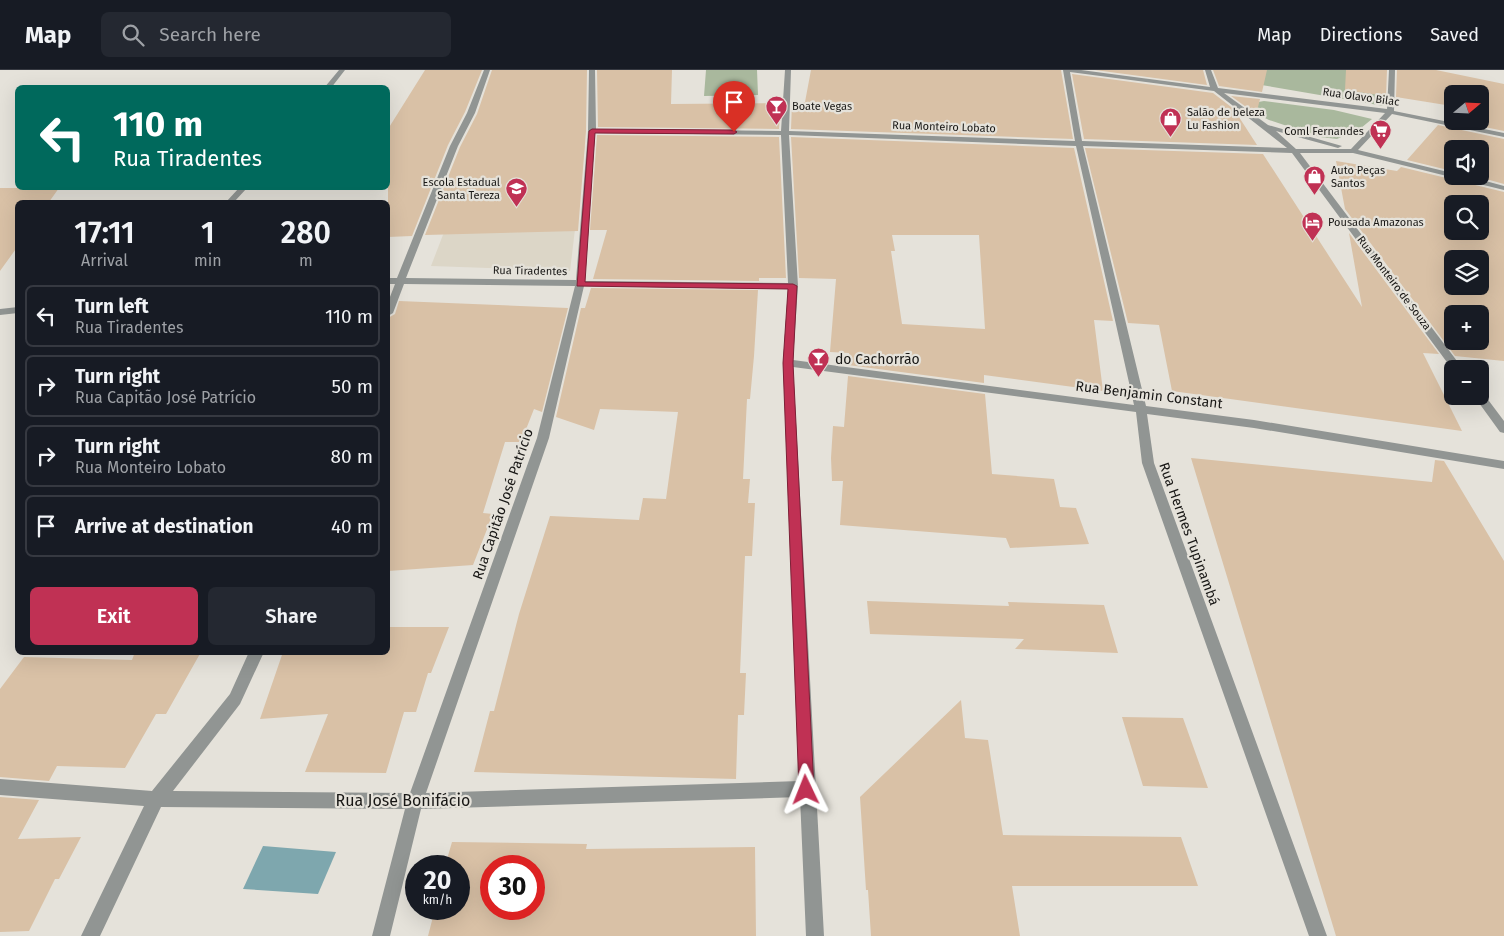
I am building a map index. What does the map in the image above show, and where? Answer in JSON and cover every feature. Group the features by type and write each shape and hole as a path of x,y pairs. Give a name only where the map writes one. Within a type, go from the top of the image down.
{"street":[{"path":"330,85 342,70"},
{"path":"390,307 454,146 471,114 487,70"},
{"name":"Rua Capitão José Patrício","path":"381,936 414,801 543,438 580,284 592,131 592,70"},
{"path":"788,70 785,133 793,286 788,363 806,790 815,936"},
{"name":"Rua Olavo Bilac","path":"1066,70 1390,112 1504,134"},
{"name":"Rua Hermes Tupinambá","path":"1066,70 1080,143 1141,409 1148,463 1318,936"},
{"path":"1208,70 1214,88"},
{"path":"1353,150 1390,112 1392,70"},
{"name":"Rua Monteiro de Souza","path":"1214,88 1265,126 1294,151 1451,360"},
{"path":"1265,126 1444,173"},
{"name":"Rua Monteiro Lobato","path":"592,131 785,133 1294,151 1353,150"},
{"path":"1489,184 1504,188"},
{"path":"232,200 241,190"},
{"name":"Rua Tiradentes","path":"390,282 793,286"},
{"path":"0,312 15,310"},
{"name":"Rua Benjamin Constant","path":"788,363 1254,424 1504,465"},
{"path":"1486,405 1504,429"},
{"path":"90,936 156,799 235,699 256,655"},
{"name":"Rua José Bonifácio","path":"0,787 156,799 414,801 806,790"}],"shaded area":[{"name":"Escola Estadual Santa Tereza","path":"585,146 570,271 431,266 476,149"}],"green space":[{"path":"706,70 757,70 758,95 704,96"},
{"path":"1233,70 1385,70 1384,106 1232,80"},
{"path":"1264,101 1334,110 1372,119 1361,128 1337,139 1320,137 1269,120 1245,108 1247,104"}],"water":[{"path":"263,846 336,852 318,894 243,889"}],"building":[{"path":"425,70 482,70 465,112 448,145 412,236 390,237 390,200 388,200 388,190 390,190 390,126"},
{"path":"492,70 587,70 586,131 578,231 425,235 460,147 477,114"},
{"path":"597,70 672,70 671,104 781,103 779,129 598,127"},
{"path":"811,70 1061,70 1073,139 791,129 792,103 805,102"},
{"path":"1095,70 1203,70 1207,85"},
{"path":"1213,70 1267,70 1262,92 1219,86"},
{"path":"1346,70 1387,70 1386,96 1345,90"},
{"path":"1397,70 1436,70 1504,84 1504,131 1489,128 1489,85 1444,85 1444,105 1396,97"},
{"path":"1072,74 1213,93 1239,113 1237,114 1257,145 1084,139"},
{"path":"1231,96 1260,99 1257,111 1253,112"},
{"path":"1438,125 1444,126 1444,130 1462,130 1504,139 1504,184 1489,180 1489,140 1444,140 1444,169 1407,160"},
{"path":"597,135 779,137 786,278 759,278 759,281 593,279 607,230 590,230"},
{"path":"791,137 1074,148 1113,321 1094,320 1103,391 984,375 984,383 848,365 849,353 830,352 836,279 799,278","holes":["892,235 979,235 985,329 902,324 891,251 895,251"]},
{"path":"1085,148 1263,154 1362,307 1349,233 1439,354 1423,353 1444,395 1444,405 1449,405 1462,431 1172,391 1159,325 1128,323"},
{"path":"1336,161 1397,171 1401,167 1444,177 1444,185 1475,185 1504,192 1504,361 1455,356 1451,350 1489,350 1489,305 1444,305 1444,341 1345,209"},
{"path":"0,188 58,190 50,200 15,200 15,250 0,271"},
{"path":"591,288 758,290 750,399 747,399 743,479 750,479 748,503 755,503 752,556 745,556 740,673 746,673 744,715 738,715 736,779 474,772 490,711 494,711 519,614 550,516 639,520 643,498 666,499 678,412 600,409 594,430 556,417 581,308 585,308"},
{"path":"399,301 568,308 542,412 534,409 521,442 505,442 483,513 493,514 473,565 390,571 390,317 395,314"},
{"path":"848,376 985,394 992,474 1054,479 1060,507 1076,508 1089,544 1010,548 1006,538 840,525 843,481 832,481 831,458 833,426 844,427"},
{"path":"1191,458 1432,482 1435,460 1444,461 1504,561 1504,936 1336,936"},
{"path":"867,601 1009,606 1008,602 1104,605 1118,653 1015,649 1024,639 870,634"},
{"path":"390,627 449,627 431,673 428,673 416,712 404,712 386,773 305,772 328,714 260,719 282,655 390,655"},
{"path":"134,655 199,655 166,714 156,714 125,768 57,766 49,781 0,777 0,689 24,657 132,660"},
{"path":"961,700 965,738 988,740 1003,835 1181,837 1198,886 1012,886 1020,936 871,936 860,797"},
{"path":"1122,717 1183,718 1208,788 1143,786"},
{"path":"0,797 39,800 18,839 81,837 59,879 55,879 29,931 0,932"},
{"path":"452,842 587,844 586,849 755,847 756,936 428,936 432,920 470,920 470,855 448,855"}],"place":[{"name":"Boate Vegas","path":"776,125"},
{"name":"Salão de beleza Lu Fashion","path":"1171,137"},
{"name":"Coml Fernandes","path":"1380,150"},
{"name":"Auto Peças Santos","path":"1315,195"},
{"name":"Escola Estadual Santa Tereza","path":"516,207"},
{"name":"Pousada Amazonas","path":"1312,241"},
{"name":"do Cachorrão","path":"819,378"}],"route":[{"path":"734,132 592,131 580,284 793,286 788,363 794,456 806,790"}]}
